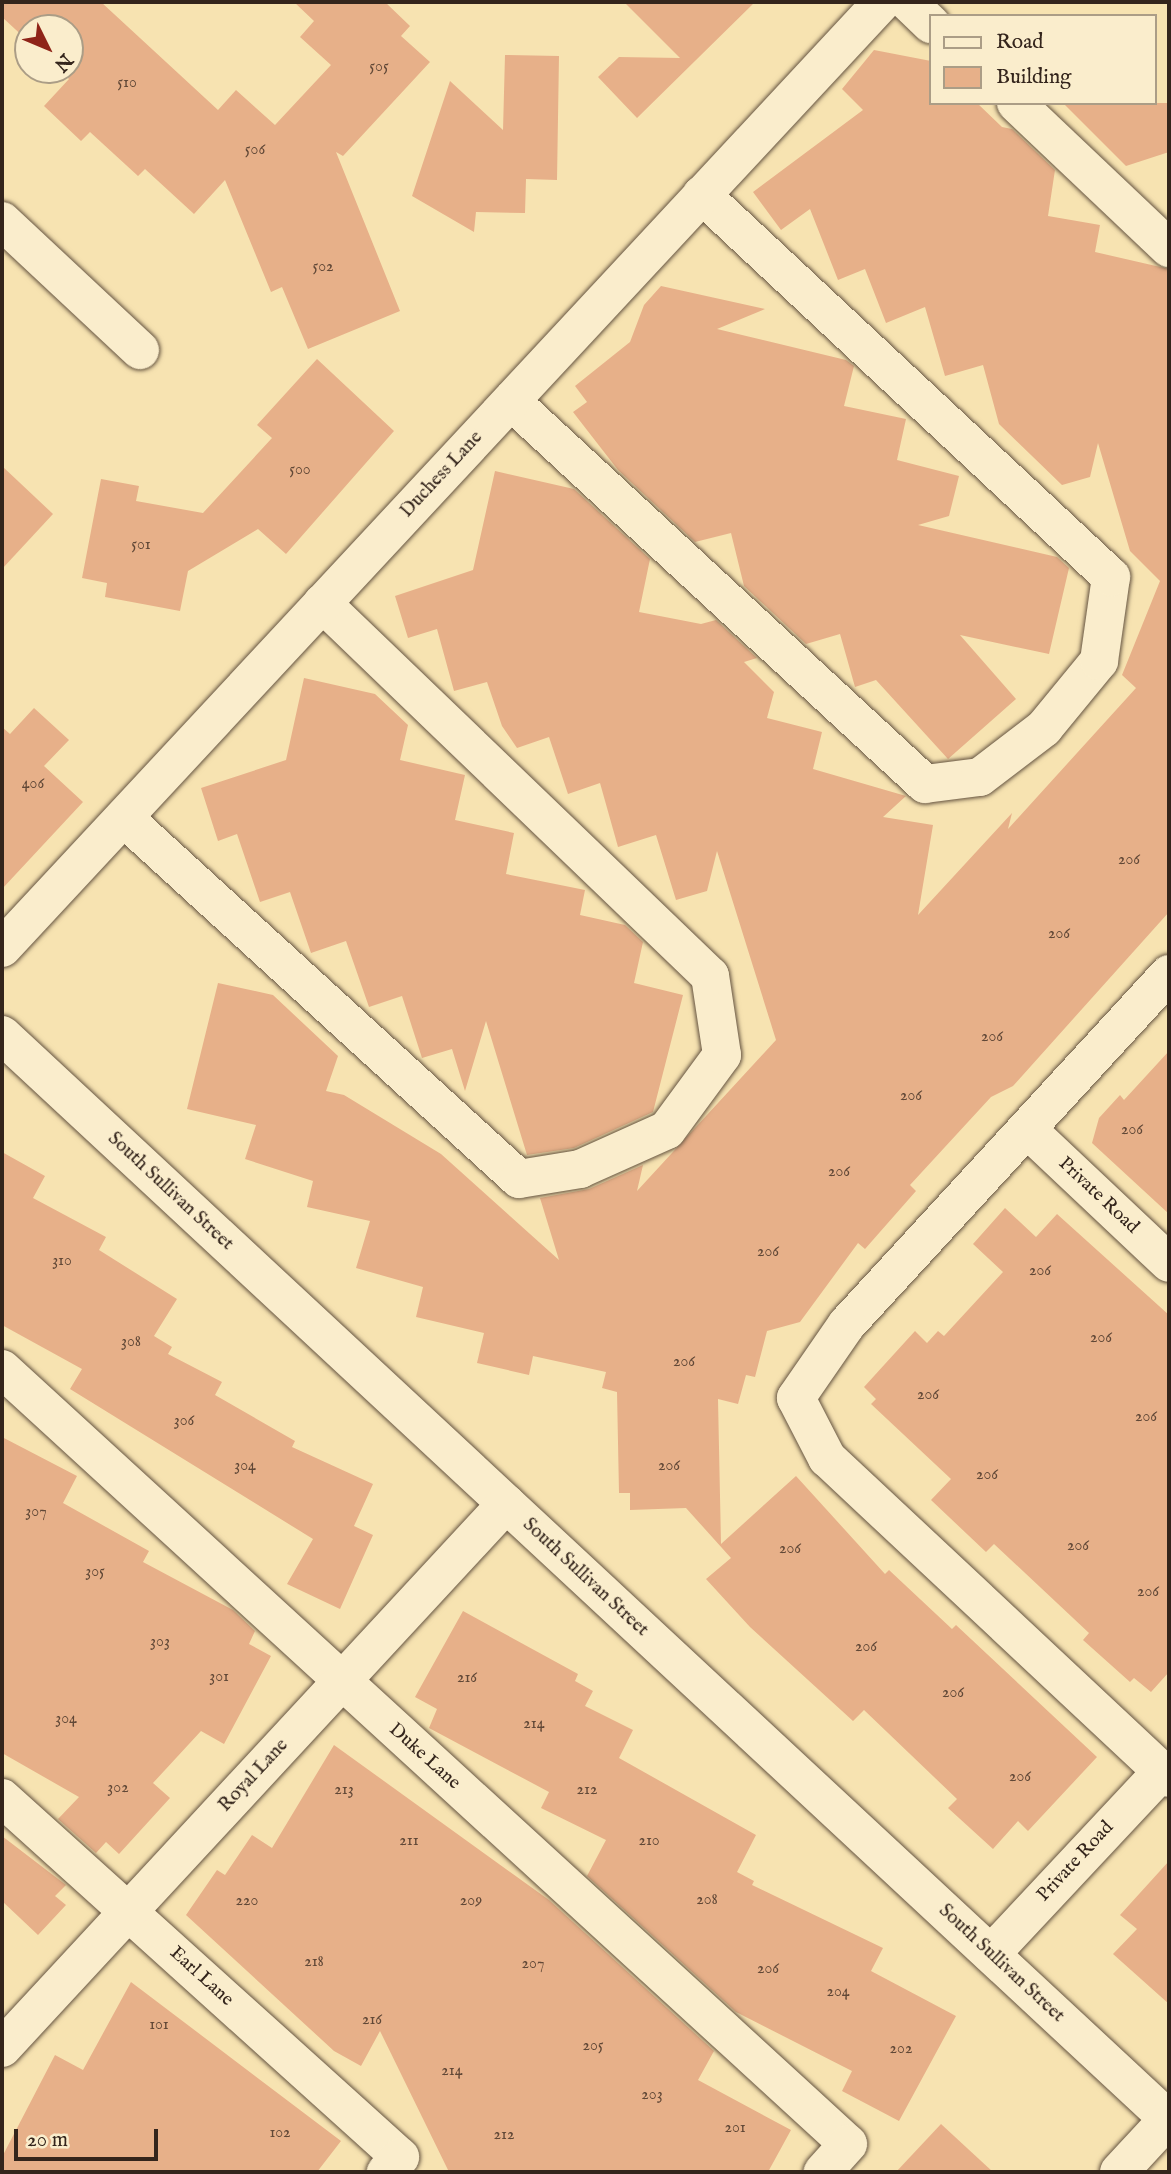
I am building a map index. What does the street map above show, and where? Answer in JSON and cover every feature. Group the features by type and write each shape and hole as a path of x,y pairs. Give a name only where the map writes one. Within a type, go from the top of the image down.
{"street":[{"name":"Duchess Lane","path":"2,948 882,2"},
{"path":"908,2 930,23"},
{"path":"1018,105 1169,248"},
{"path":"512,401 925,785 980,777 1044,728 1099,661 1111,577 702,195"},
{"path":"2,220 140,350"},
{"path":"124,818 519,1179 580,1169 667,1130 722,1055 710,976 322,604"},
{"path":"1165,1774 827,1458 796,1398 848,1324 1169,974"},
{"name":"South Sullivan Street","path":"2,1035 1169,2119"},
{"name":"Private Road","path":"1027,1129 1169,1262"},
{"name":"Duke Lane","path":"2,1369 848,2144 822,2172"},
{"name":"Royal Lane","path":"2,2048 506,1504"},
{"name":"Private Road","path":"991,1954 1165,1774"},
{"name":"Earl Lane","path":"2,1798 128,1911 393,2165"},
{"path":"1119,2172 1169,2119"}],"building":[{"path":"2,2 101,2 218,110 236,90 275,125 331,65 300,37 314,21 294,2 385,2 410,26 401,36 430,62 343,156 336,152 400,311 308,349 282,287 271,292 225,180 194,214 145,169 138,176 90,132 81,141 44,106 64,84 84,84 84,14 14,14 14,28 2,17"},
{"path":"624,2 755,2 637,118 598,77 619,57 680,58"},
{"path":"874,50 930,61 930,105 979,105 1002,127 1012,129 1055,170 1048,216 1100,225 1095,252 1169,269 1169,912 1013,1086 991,1097 910,1185 916,1191 865,1249 858,1243 800,1322 767,1331 755,1377 746,1375 738,1404 718,1399 721,1544 796,1476 885,1574 889,1570 952,1629 956,1625 1097,1757 1028,1831 1018,1821 993,1849 948,1808 957,1799 864,1710 853,1721 750,1627 706,1579 731,1558 686,1508 630,1510 630,1493 619,1493 617,1392 602,1388 606,1372 533,1356 529,1375 477,1363 484,1333 416,1317 423,1287 356,1268 370,1221 307,1207 313,1181 245,1159 256,1125 187,1109 218,983 273,995 338,1056 326,1091 344,1095 441,1154 559,1260 540,1198 589,1189 643,1165 637,1191 776,1040 717,851 707,891 676,900 656,835 618,847 600,783 568,794 549,737 517,748 502,726 487,682 454,691 437,629 408,638 395,596 473,570 495,471 574,489 650,559 639,612 701,624 716,620 757,658 744,662 774,692 767,718 822,732 813,769 906,796 883,817 933,825 918,915 1012,813 1008,829 1136,688 1122,675 1160,581 1130,551 1098,443 1090,477 1062,485 999,424 983,365 945,376 925,307 886,323 865,269 838,280 810,209 781,230 753,192 863,110 842,89"},
{"path":"505,55 559,56 557,180 526,179 525,213 476,212 474,232 412,196 450,81 503,130"},
{"path":"1169,103 1169,152 1126,166 1065,105"},
{"path":"661,286 765,309 717,329 846,360 854,366 844,406 906,419 897,460 959,476 949,516 918,525 1057,557 1069,568 1049,654 960,635 1016,699 948,759 876,680 855,687 840,634 806,644 744,586 731,533 695,542 618,470 573,412 587,402 575,386 630,342 644,305"},
{"path":"317,359 394,431 286,554 258,529 188,571 180,611 105,597 107,583 82,578 101,479 139,486 136,501 203,513 272,438 257,425"},
{"path":"2,466 53,514 2,569"},
{"path":"304,678 375,694 408,725 400,760 465,775 455,820 514,833 506,874 585,890 580,915 625,925 643,942 634,983 683,995 653,1112 574,1148 527,1155 486,1021 465,1091 452,1049 422,1058 402,996 369,1007 346,941 311,953 290,892 260,902 237,834 218,841 201,788 286,760"},
{"path":"34,708 69,740 44,766 83,802 2,889 2,727 10,734"},
{"path":"1169,1051 1169,1214 1092,1143 1099,1118 1120,1095 1124,1100"},
{"path":"2,1152 45,1176 33,1198 106,1237 99,1250 177,1299 154,1336 172,1347 168,1354 222,1382 215,1395 295,1441 292,1447 373,1484 354,1526 373,1535 340,1609 287,1584 313,1539 70,1389 82,1369 2,1325"},
{"path":"1005,1208 1036,1237 1057,1214 1169,1315 1169,1672 1151,1692 1134,1678 1130,1682 1083,1640 1089,1633 994,1544 986,1552 931,1500 951,1479 871,1404 876,1399 864,1387 915,1331 927,1343 938,1331 944,1336 1003,1272 973,1244"},
{"path":"2,1437 77,1476 63,1503 149,1551 143,1562 233,1610 255,1631 249,1644 271,1656 224,1744 201,1731 153,1783 170,1798 119,1854 106,1842 96,1853 58,1819 79,1797 2,1753"},
{"path":"463,1611 578,1674 575,1681 593,1691 585,1706 633,1730 619,1758 756,1835 737,1872 754,1881 752,1885 883,1948 871,1971 956,2016 899,2121 842,2091 852,2071 736,2012 587,1876 606,1840 541,1808 549,1792 429,1728 437,1709 415,1697"},
{"path":"334,1745 549,1900 714,2051 698,2080 791,2130 768,2172 449,2172 380,2031 361,2066 334,2051 186,1915 217,1870 225,1875 252,1835 272,1848"},
{"path":"2,1836 66,1885 55,1896 66,1905 38,1935 2,1901"},
{"path":"1169,1861 1169,2004 1113,1954 1137,1929 1120,1915"},
{"path":"131,1982 341,2141 317,2172 2,2172 2,2157 55,2055 83,2070"},
{"path":"941,2124 993,2172 896,2172"}]}
